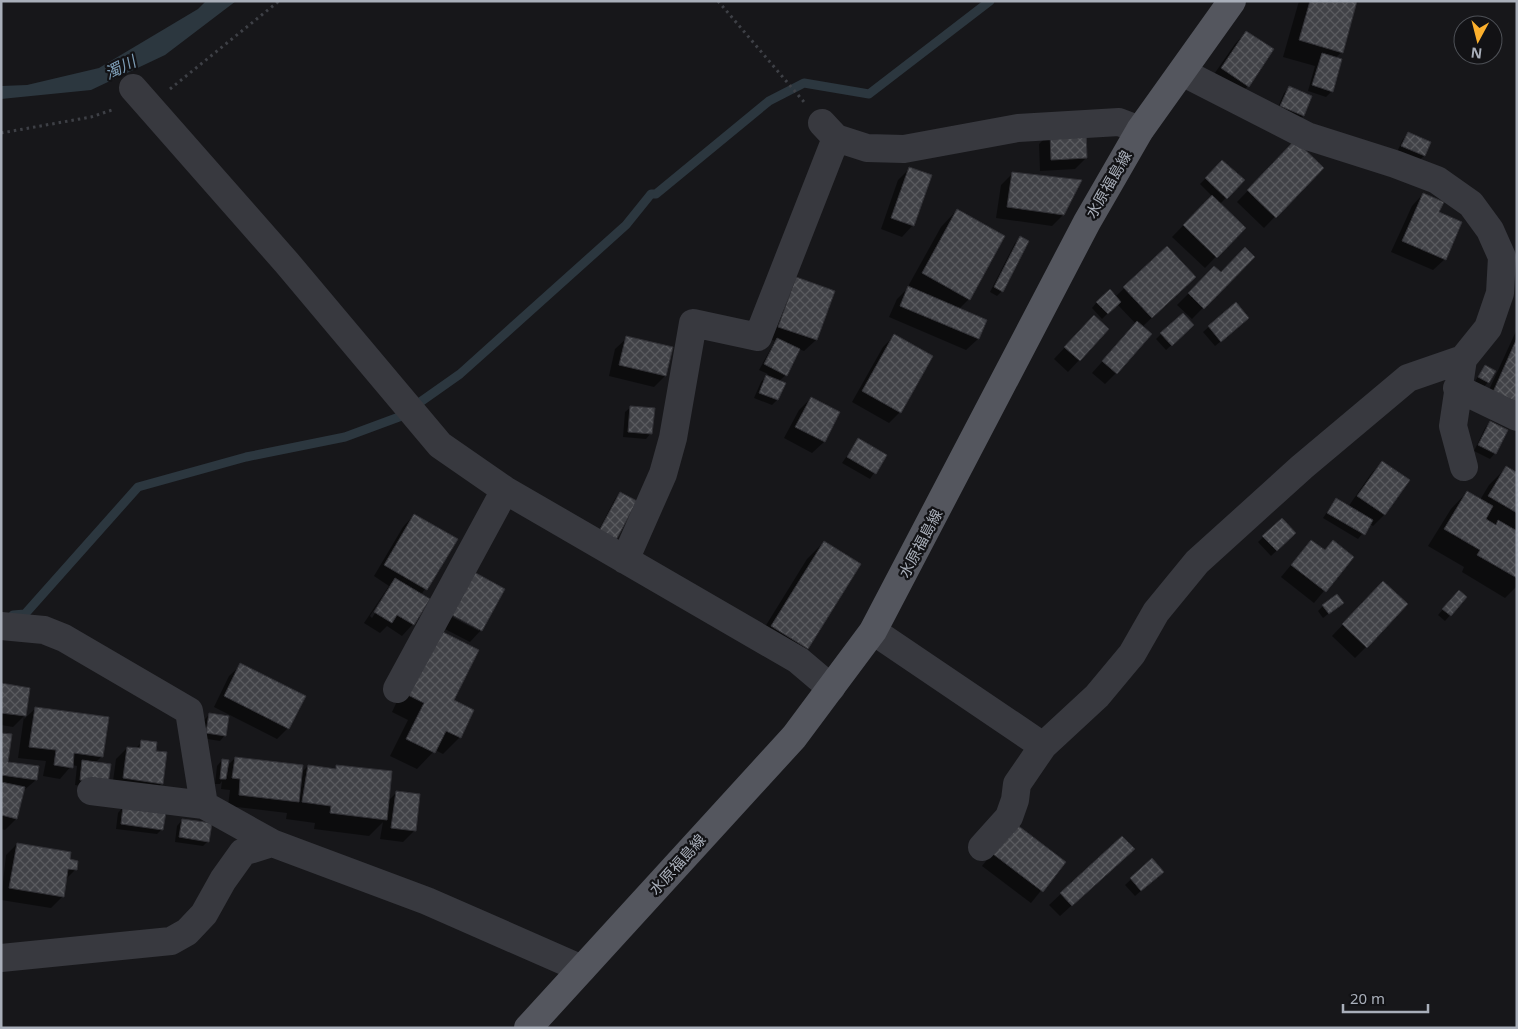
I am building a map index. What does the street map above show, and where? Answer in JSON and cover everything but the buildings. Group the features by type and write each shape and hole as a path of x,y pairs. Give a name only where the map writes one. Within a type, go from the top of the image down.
{"main road":[{"name":"水原福島線","path":"528,1028 794,737 873,631 1087,222 1140,130 1232,1"}],"street":[{"path":"1182,72 1307,136 1396,164 1437,180 1471,204 1490,230 1502,257 1509,294 1488,328 1462,359 1452,426 1464,466"},
{"path":"133,88 286,262 440,445 506,490 798,660 831,688"},
{"path":"625,560 663,474 674,438 693,323 758,337 829,131 867,148 904,148 1018,128 1119,122 1140,130"},
{"path":"982,847 1009,817 1017,784 1043,746 1097,696 1132,654 1156,612 1196,562 1302,467 1408,378 1462,359"},
{"path":"1457,388 1517,417"},
{"path":"397,689 506,490"},
{"path":"1,626 44,630 64,638 189,711 204,805"},
{"path":"873,631 1043,746"},
{"path":"91,791 204,805 272,843 427,901 582,968"},
{"path":"1,958 171,941 186,932 204,914 223,880 243,852 272,843"}],"path":[{"path":"718,1 829,131"}],"water":[{"name":"濁川","path":"206,1 236,1 165,55 91,90 1,99 1,86 27,85 99,68 198,9"}],"waterway":[{"path":"13,615 25,614 138,487 246,457 345,437 399,417 460,374 626,225 651,194 656,194 769,101 804,83 869,94 990,1"}]}
